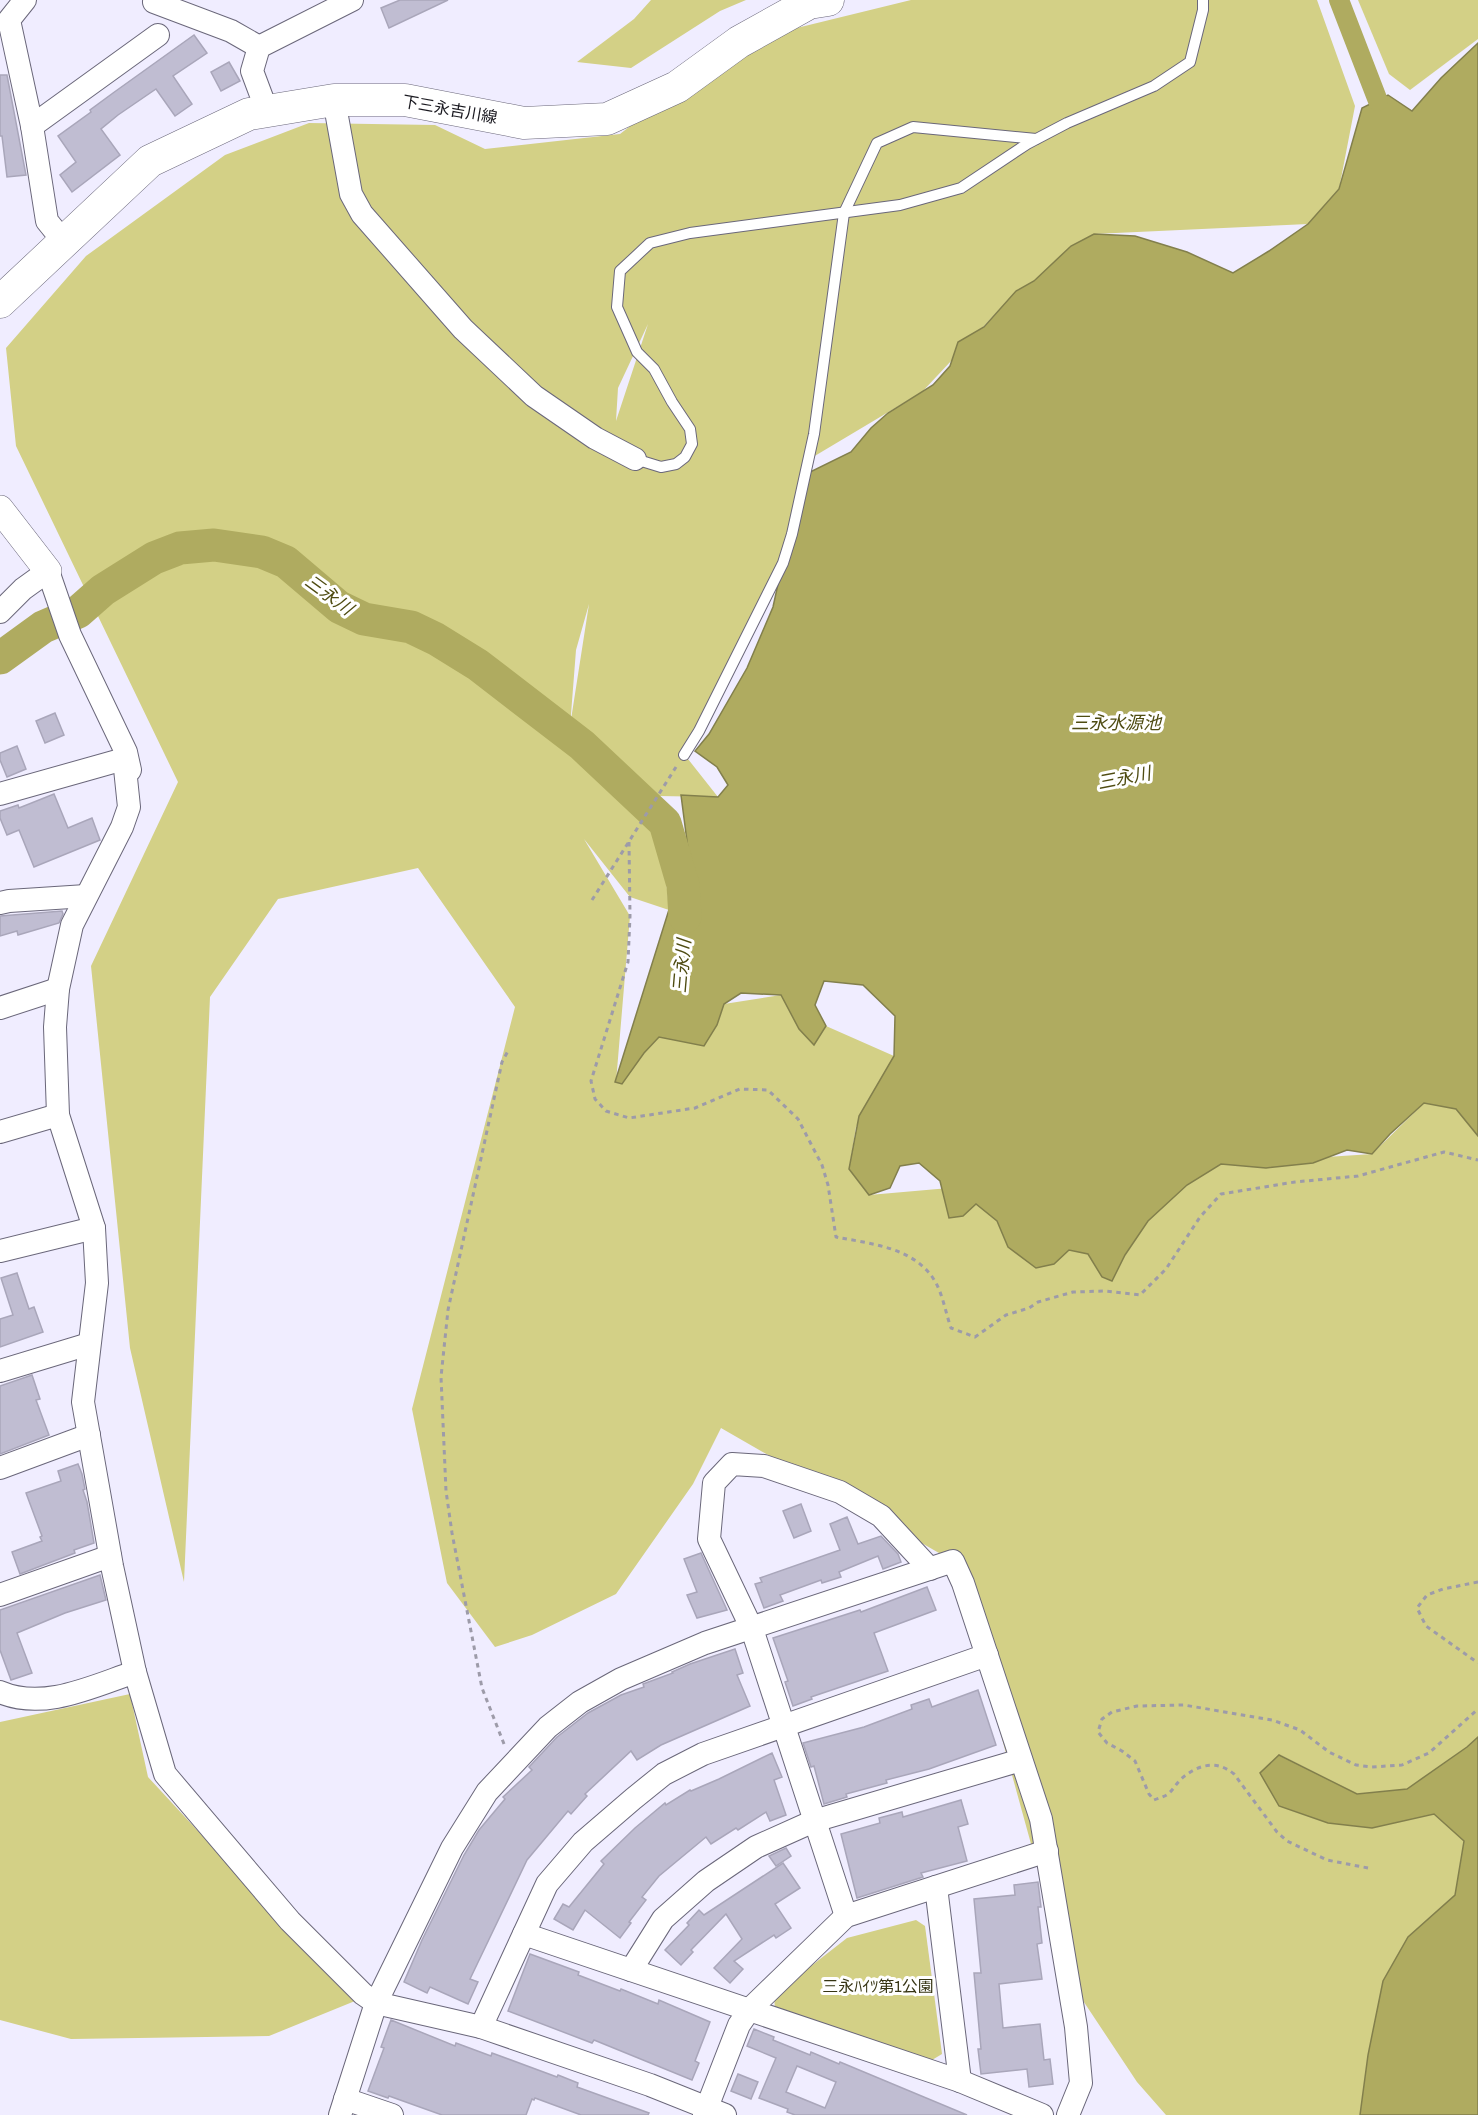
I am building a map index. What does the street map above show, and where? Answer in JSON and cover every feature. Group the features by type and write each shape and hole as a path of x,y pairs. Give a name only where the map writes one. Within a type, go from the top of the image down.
{"main road":[{"name":"下三永吉川線","path":"0,302 150,161 249,114 334,100 405,100 524,123 607,119 677,87 739,42 809,3 828,0"}],"street":[{"path":"25,0 9,20 32,126 47,221 64,242"},
{"path":"155,0 154,2 231,31 259,47"},
{"path":"267,111 252,71 259,47 352,0"},
{"path":"32,126 158,35"},
{"path":"334,100 351,194 362,214 463,329 534,396 595,438 635,459"},
{"path":"0,509 48,571 70,635 126,752 130,770 124,759"},
{"path":"0,612 23,589 48,571"},
{"path":"0,794 124,759"},
{"path":"124,759 129,807 122,827 72,925 58,989 55,1027 58,1115 94,1228 97,1283 83,1402 110,1556 135,1672 165,1774 290,1921 363,1994 376,2003 481,2027 650,2085 712,2113 739,2025 750,2009 846,1916 1047,1851"},
{"path":"0,903 86,896"},
{"path":"0,1008 58,989"},
{"path":"0,1132 58,1115"},
{"path":"0,1251 94,1228"},
{"path":"0,1371 89,1344"},
{"path":"0,1468 89,1435"},
{"path":"846,1916 752,1629 709,1539 714,1483 732,1464 764,1466 840,1491 881,1516 930,1569"},
{"path":"0,1595 110,1556"},
{"path":"392,2115 343,2107 376,2003 452,1848 487,1792 548,1727 580,1702 621,1679 705,1643 953,1561 963,1583 1041,1819 1076,2027 1081,2083 1068,2115"},
{"path":"481,2027 547,1884 583,1842 664,1774 703,1754 987,1655"},
{"path":"0,1692 15,1699 48,1699 135,1672"},
{"path":"631,1970 663,1919 706,1881 756,1847 814,1821 1021,1760"},
{"path":"936,1887 960,2081"},
{"path":"524,1934 960,2081 1042,2115"}],"lane":[{"path":"635,459 660,467 676,464 685,458 692,444 690,429 654,369 637,352 617,307 620,271 650,243 690,233 900,205 961,188 1036,139 1067,123 1155,86 1190,62 1203,10 1203,0"},
{"path":"684,755 699,731 783,563 792,534 814,434 844,213 877,143 913,127 1036,139"}],"path":[{"path":"592,900 684,755"},
{"path":"629,842 628,962 591,1081 595,1099 606,1111 629,1118 695,1108 740,1089 768,1090 798,1119 822,1165 828,1185 836,1237 893,1249 919,1263 936,1283 951,1328 975,1336 1006,1315 1029,1308 1038,1302 1073,1292 1105,1291 1140,1294 1166,1269 1200,1217 1221,1194 1295,1182 1358,1176 1444,1152 1478,1160"},
{"path":"508,1051 502,1062 448,1310 441,1377 446,1491 452,1533 482,1688 512,1766"},
{"path":"1478,1582 1443,1589 1427,1595 1417,1608 1426,1626 1478,1663"},
{"path":"1368,1868 1327,1860 1287,1840 1277,1832 1234,1774 1224,1766 1210,1765 1197,1768 1182,1779 1167,1795 1154,1800 1149,1794 1135,1761 1122,1750 1107,1743 1098,1732 1102,1719 1112,1712 1137,1706 1184,1704 1272,1720 1300,1730 1329,1752 1356,1765 1372,1767 1402,1765 1429,1753 1478,1709"}],"green space":[{"path":"651,0 746,0 720,11 631,68 577,62 634,19"},
{"path":"911,0 1317,0 1355,106 1339,189 1308,224 1094,234 997,312 922,392 808,460 792,534 684,754 718,797 658,796 669,910 630,897 584,839 630,916 616,1082 659,1037 724,1004 781,995 814,1045 826,1026 894,1056 856,1127 849,1169 869,1195 1221,1164 1372,1154 1424,1103 1456,1109 1478,1128 1478,1737 1407,1789 1357,1794 1280,1755 1279,1806 1328,1823 1372,1828 1434,1814 1464,1841 1455,1895 1408,1937 1368,2055 1360,2115 1166,2115 1137,2082 1068,1978 953,1561 721,1428 693,1484 616,1594 532,1635 495,1647 447,1583 412,1409 515,1007 418,868 278,899 210,997 184,1582 130,1348 91,966 178,782 16,446 6,348 86,256 225,155 309,123 435,125 485,149 620,134 739,42","holes":["648,324 616,421 618,388","589,604 570,725 576,650"]},
{"path":"1358,0 1478,0 1478,39 1410,90 1389,74"},
{"path":"130,1694 148,1777 355,2001 269,2036 71,2039 0,2020 0,1722"},
{"name":"三永ﾊｲﾂ第1公園","path":"916,1920 925,1926 942,2054 932,2060 775,2010 774,1995 847,1938"}],"water":[{"name":"三永水源池","path":"1478,43 1478,1136 1456,1109 1424,1103 1372,1154 1347,1150 1313,1163 1266,1168 1221,1164 1187,1185 1148,1221 1125,1255 1112,1281 1102,1277 1088,1254 1069,1250 1054,1264 1036,1268 1008,1247 997,1221 976,1204 963,1216 949,1218 940,1181 919,1163 900,1166 890,1188 869,1195 849,1169 859,1116 894,1056 895,1016 863,985 824,981 815,1005 826,1026 814,1045 799,1029 781,995 741,993 724,1004 717,1025 704,1046 659,1037 644,1053 622,1084 615,1082 688,849 681,795 718,797 728,785 717,767 695,751 709,734 747,668 773,607 804,475 851,452 871,428 888,413 933,385 950,366 958,342 984,327 1016,291 1034,281 1071,246 1094,234 1135,236 1187,252 1233,273 1269,251 1308,224 1339,189 1362,108 1388,95 1412,111 1441,78"},
{"path":"1478,1737 1478,2115 1360,2115 1368,2055 1383,1981 1408,1937 1455,1895 1464,1841 1434,1814 1372,1828 1328,1823 1279,1806 1260,1773 1279,1755 1357,1794 1407,1789"}],"building":[{"path":"400,0 448,0 389,28 381,8"},
{"path":"194,35 207,53 173,76 192,104 175,116 156,89 118,115 101,129 120,155 72,192 60,175 76,162 58,136"},
{"path":"229,62 240,81 221,91 211,72"},
{"path":"0,75 7,75 26,175 7,177 2,136 0,136"},
{"path":"55,713 64,735 45,743 36,721"},
{"path":"17,746 26,769 7,777 0,760 0,753"},
{"path":"54,794 68,828 92,818 100,840 34,867 19,830 7,835 0,818 0,811 18,805 19,808"},
{"path":"62,911 59,923 18,935 17,931 0,936 0,916"},
{"path":"17,1273 29,1309 34,1307 43,1332 0,1347 0,1319 13,1315 1,1278"},
{"path":"32,1375 40,1399 36,1400 49,1435 0,1454 0,1386"},
{"path":"78,1464 82,1474 94,1543 74,1550 75,1553 20,1574 12,1552 42,1541 26,1493 61,1481 58,1471"},
{"path":"801,1504 811,1531 794,1538 783,1511"},
{"path":"847,1517 858,1544 881,1536 898,1554 901,1562 883,1569 878,1556 839,1572 841,1577 822,1583 821,1580 780,1595 783,1601 764,1608 755,1584 762,1582 760,1578 840,1550 830,1524"},
{"path":"701,1553 727,1610 697,1618 687,1595 697,1592 684,1559"},
{"path":"100,1575 106,1600 65,1613 17,1633 32,1673 11,1680 0,1650 0,1610"},
{"path":"927,1587 936,1610 874,1633 888,1671 811,1697 812,1699 793,1706 785,1682 788,1681 773,1638 860,1610 861,1612"},
{"path":"735,1649 743,1673 737,1675 750,1706 661,1745 637,1760 631,1751 585,1794 587,1796 571,1814 568,1811 527,1860 470,1979 478,1982 468,2004 430,1987 427,1993 404,1982 422,1940 464,1855 479,1830 505,1799 503,1797 532,1770 529,1767 557,1737 588,1713 621,1695 644,1687 643,1684 690,1664"},
{"path":"978,1690 996,1745 929,1769 886,1780 887,1783 846,1794 847,1797 824,1804 814,1766 811,1767 803,1743 864,1727 912,1709 911,1705 929,1699 932,1707"},
{"path":"772,1753 782,1777 774,1780 786,1815 770,1821 766,1812 711,1844 706,1837 659,1876 642,1897 646,1900 620,1938 585,1910 573,1930 554,1919 563,1904 569,1907 604,1864 601,1861 665,1803 666,1805 690,1790 719,1779"},
{"path":"961,1800 968,1824 958,1827 967,1861 921,1873 923,1877 857,1898 841,1834 880,1823 879,1818 902,1812 903,1817"},
{"path":"786,1848 791,1856 776,1866 769,1856"},
{"path":"783,1863 800,1888 775,1904 791,1928 776,1938 774,1935 734,1961 743,1969 730,1983 714,1968 742,1939 726,1914 691,1950 693,1952 681,1965 665,1950 689,1925 687,1923 699,1910 704,1915"},
{"path":"1038,1882 1042,1943 1037,1944 1042,1979 999,1984 1003,2028 1040,2024 1044,2060 1050,2059 1053,2084 1029,2087 1027,2069 981,2074 974,1973 981,1973 974,1899 1015,1895 1014,1885"},
{"path":"530,1954 579,1972 578,1975 620,1991 621,1989 658,2004 659,2000 710,2022 695,2061 699,2063 692,2080 594,2040 592,2043 508,2011"},
{"path":"391,2020 455,2046 456,2043 491,2056 492,2053 557,2077 558,2075 578,2083 577,2087 649,2113 648,2115 581,2115 535,2098 532,2099 526,2115 442,2115 368,2091 384,2048 381,2047"},
{"path":"754,2029 774,2037 773,2040 810,2055 811,2052 839,2064 840,2062 967,2115 795,2115 787,2112 788,2109 759,2098 776,2058 747,2046","holes":["797,2066 836,2082 825,2108 786,2092"]},
{"path":"738,2074 758,2082 751,2099 731,2091"}],"waterway":[{"path":"1339,0 1378,101"},
{"name":"三永川","path":"0,658 43,627 78,612 103,590 154,558 180,548 214,545 262,552 286,562 339,607 364,619 411,627 436,639 478,665 582,745 665,823 683,885 685,917"}]}
